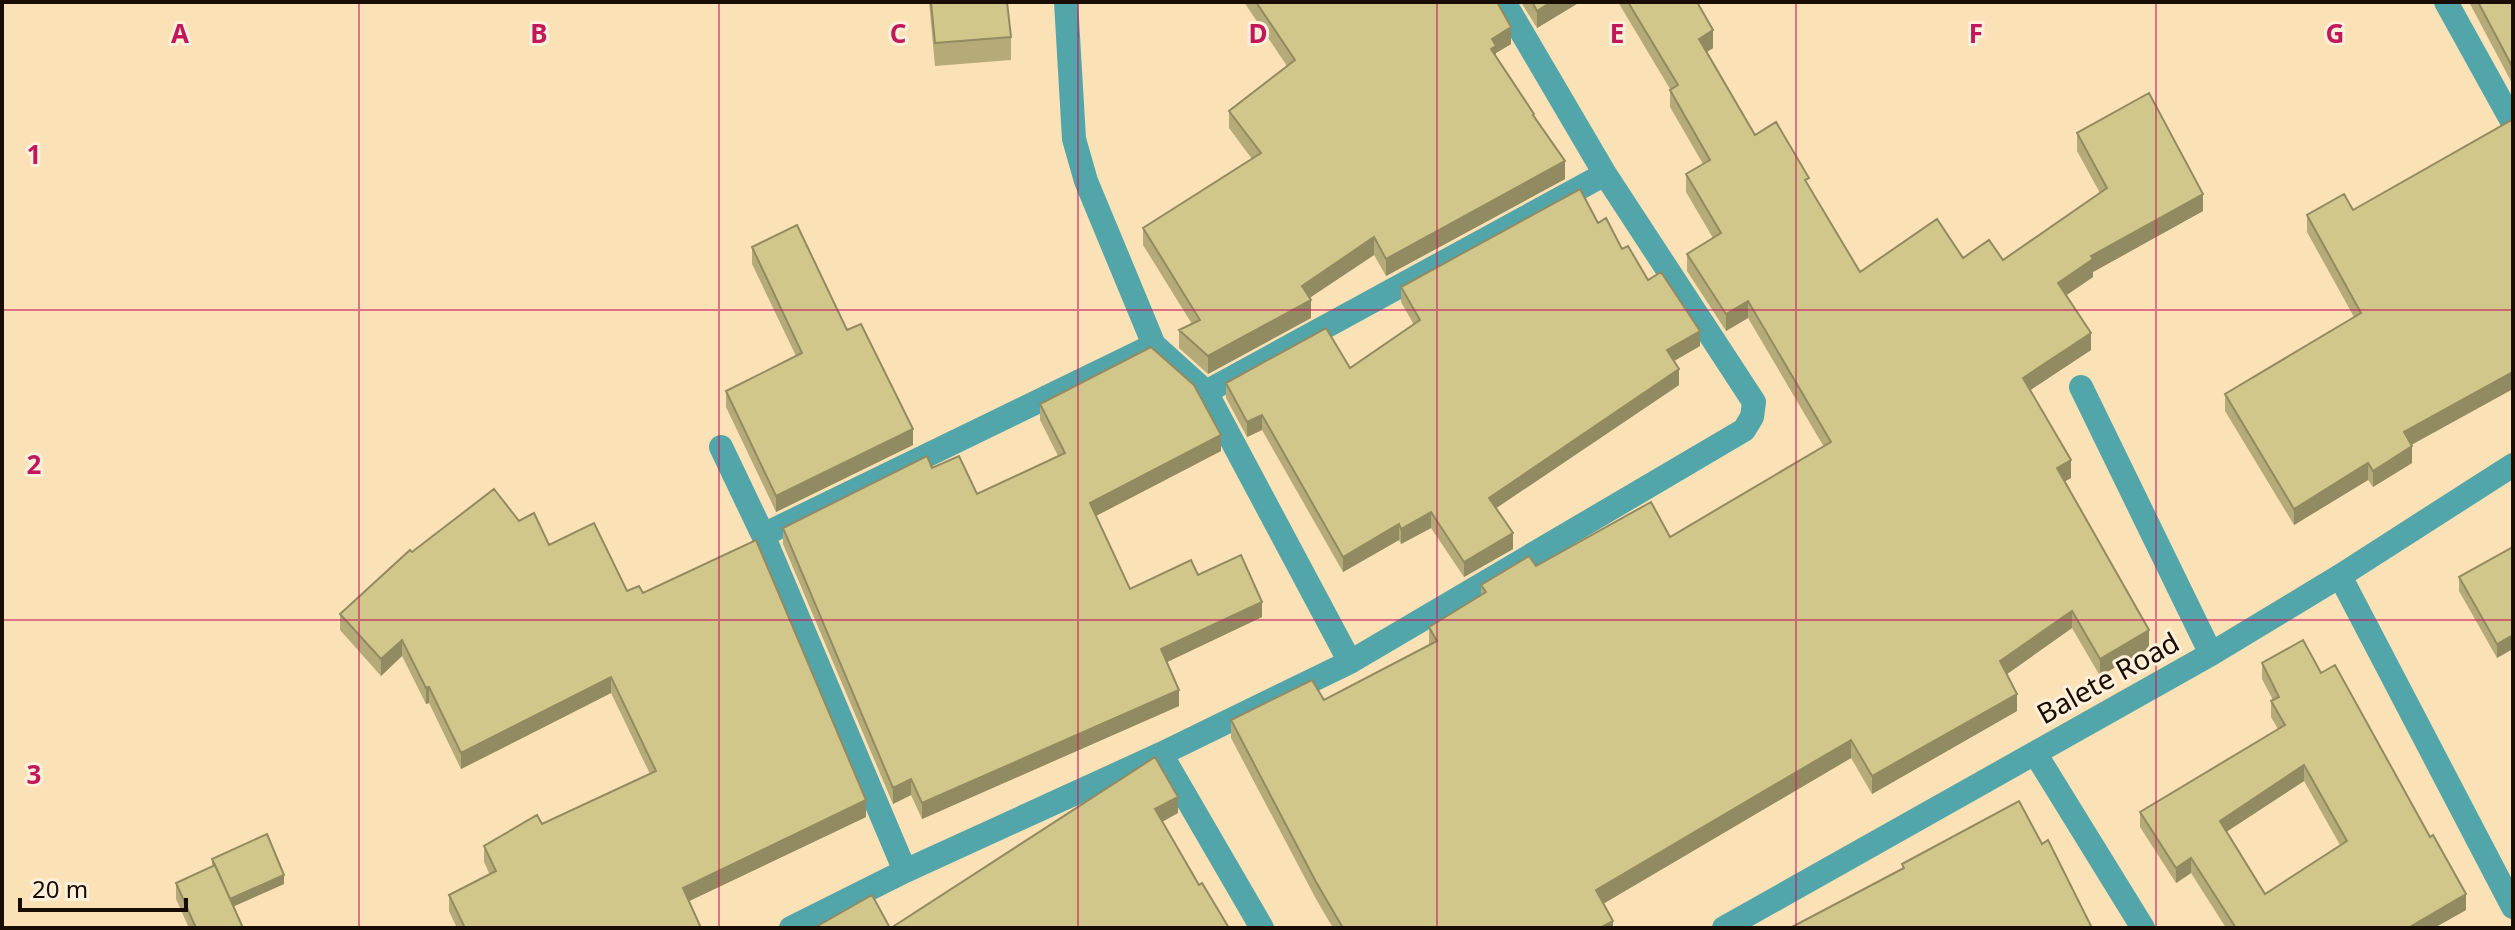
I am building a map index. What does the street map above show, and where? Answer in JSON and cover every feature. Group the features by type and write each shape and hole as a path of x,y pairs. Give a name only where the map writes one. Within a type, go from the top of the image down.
{"street":[{"path":"1066,2 1074,139 1086,181 1154,345 1206,392 1350,662"},
{"path":"791,928 905,871 1161,754 1350,662 1744,430 1752,417 1754,402 1605,174 1504,2"},
{"path":"2446,2 2513,123"},
{"path":"1206,392 1605,174"},
{"path":"763,535 1154,345"},
{"path":"2081,387 2211,654"},
{"path":"721,447 763,535 905,871"},
{"name":"Balete Road","path":"1724,928 2211,654 2513,465"},
{"path":"2340,576 2513,907"},
{"path":"2035,753 2141,927"},
{"path":"1161,754 1262,928"}],"building":[{"path":"931,2 1007,2 1011,37 935,43"},
{"path":"1256,2 1497,2 1511,27 1492,39 1496,46 1491,49 1565,161 1386,259 1374,237 1302,286 1311,300 1208,356 1179,330 1200,320 1143,228 1261,153 1229,111 1295,60"},
{"path":"1532,2 1551,2 1537,11"},
{"path":"1628,2 1697,2 1713,30 1699,39 1755,135 1776,122 1809,178 1805,180 1860,272 1937,219 1963,258 1989,240 2003,260 2107,188 2077,133 2149,93 2203,194 2091,256 2093,259 2058,283 2091,333 2023,378 2071,460 2057,468 2149,630 2100,659 2072,611 2000,661 2017,694 1872,776 1851,740 1596,890 1613,921 1600,928 1343,928 1231,720 1312,680 1324,700 1437,641 1429,627 1486,592 1481,585 1529,556 1536,566 1651,502 1670,537 1831,442 1748,301 1726,314 1687,254 1721,233 1686,174 1710,160 1670,90 1678,85"},
{"path":"2478,2 2513,2 2513,68"},
{"path":"2513,120 2513,372 2404,432 2412,446 2373,471 2368,463 2294,509 2225,394 2361,313 2307,215 2344,194 2353,210"},
{"path":"1580,189 1598,223 1606,218 1622,249 1628,246 1648,280 1661,272 1700,331 1667,350 1679,369 1489,498 1513,533 1464,562 1431,512 1401,529 1399,524 1343,557 1262,415 1247,422 1226,383 1326,328 1350,368 1420,320 1401,287"},
{"path":"797,225 847,330 861,324 913,429 776,496 726,391 802,353 752,247"},
{"path":"1151,347 1194,385 1221,435 1090,503 1130,589 1191,560 1198,575 1241,555 1262,602 1161,649 1179,690 922,803 911,779 893,788 783,528 927,456 932,468 959,456 977,494 1065,453 1040,404"},
{"path":"494,489 519,521 534,513 549,545 594,523 627,591 639,586 643,593 756,540 866,800 683,888 701,928 465,928 449,895 496,871 484,846 537,815 542,824 656,771 611,677 461,753 402,640 381,659 340,614 410,550 412,552"},
{"path":"2513,547 2513,635 2497,644 2459,577"},
{"path":"2303,640 2321,673 2335,665 2430,837 2433,835 2466,894 2408,928 2236,928 2191,858 2176,868 2140,812 2285,725 2271,701 2279,697 2262,663","holes":["2304,765 2347,841 2265,894 2220,821"]},
{"path":"1155,757 1178,797 1155,809 1199,885 1202,883 1229,928 891,928"},
{"path":"2019,801 2042,844 2048,840 2092,928 1790,928 1904,868 1902,864"},
{"path":"267,834 284,875 230,899 212,859"},
{"path":"215,865 243,928 196,928 176,883"},
{"path":"872,895 890,928 814,928"}]}
